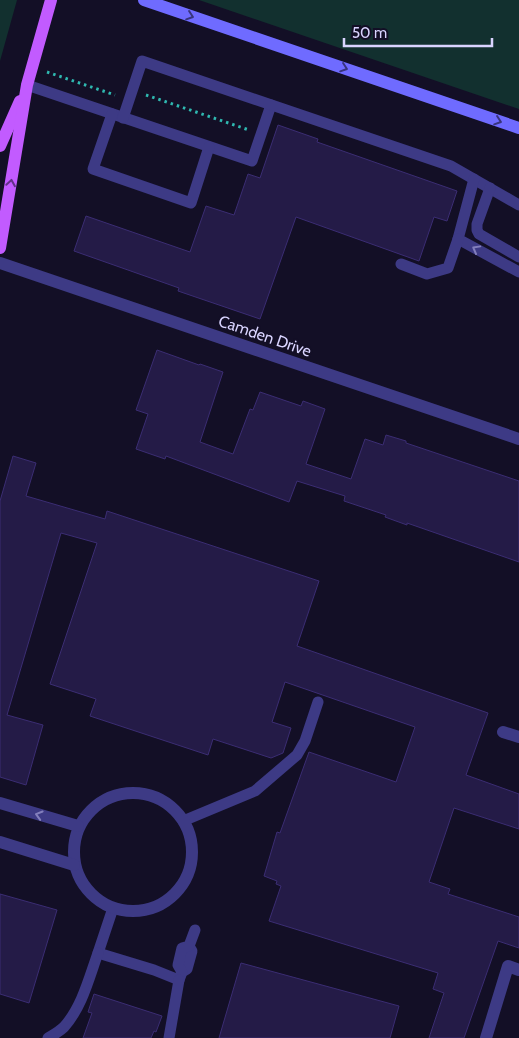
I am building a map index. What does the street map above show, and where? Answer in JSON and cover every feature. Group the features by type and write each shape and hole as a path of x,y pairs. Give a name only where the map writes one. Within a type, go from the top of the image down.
{"main road":[{"path":"0,248 27,85 51,0"},
{"path":"144,0 519,128"},
{"path":"0,146 27,85"}],"street":[{"name":"Camden Drive","path":"0,263 519,439"},
{"path":"503,732 519,737"},
{"path":"124,792 144,793 163,800 178,813 183,821 188,828 192,845 191,863 185,880 174,894 160,904 145,910 129,911 113,908 96,898 82,884 74,865 73,845 78,826 90,810 106,798 124,792"},
{"path":"0,803 78,826"},
{"path":"0,842 74,865"},
{"path":"486,1038 514,968"}],"lane":[{"path":"209,147 191,203 94,169 142,61 451,166 519,205"},
{"path":"27,85 252,161 271,105"},
{"path":"401,264 427,274 448,268 474,179"},
{"path":"490,188 477,224 477,230 479,234 519,256"},
{"path":"458,239 519,272"},
{"path":"183,821 255,791 297,755 305,741 318,702"},
{"path":"48,1038 62,1029 73,1015 84,991 113,908"},
{"path":"169,1038 180,976 187,968 192,951 189,946 195,930"},
{"path":"98,953 180,976"}],"green space":[{"path":"0,0 17,0 0,61"},
{"path":"199,0 519,0 519,109 504,104"}],"building":[{"path":"278,125 318,139 317,142 457,191 447,221 434,217 419,261 296,217 260,319 178,291 179,288 74,251 86,216 190,252 206,206 234,215 248,174 260,178"},
{"path":"157,350 223,372 200,442 233,454 250,409 253,410 260,392 301,406 303,401 325,409 306,464 351,479 365,439 383,445 386,435 519,481 519,562 385,517 386,515 344,501 345,496 297,481 289,502 166,456 165,459 136,449 148,414 136,410"},
{"path":"13,456 36,463 26,496 105,519 107,511 319,581 297,646 488,713 466,775 519,794 519,829 454,808 429,882 450,889 448,894 519,917 519,948 498,941 464,1038 429,1038 444,993 433,989 438,973 269,921 281,886 276,884 277,881 264,876 277,832 280,833 309,752 396,782 415,727 285,682 272,722 291,728 283,753 271,758 213,739 208,755 90,716 96,699 50,684 97,543 61,533 7,715 43,725 26,785 0,777 0,501"},
{"path":"0,894 57,910 29,1003 0,994"},
{"path":"241,963 399,1006 390,1038 219,1038"},
{"path":"94,994 162,1016 156,1032 154,1031 151,1038 83,1038 92,1013 88,1012"}]}
